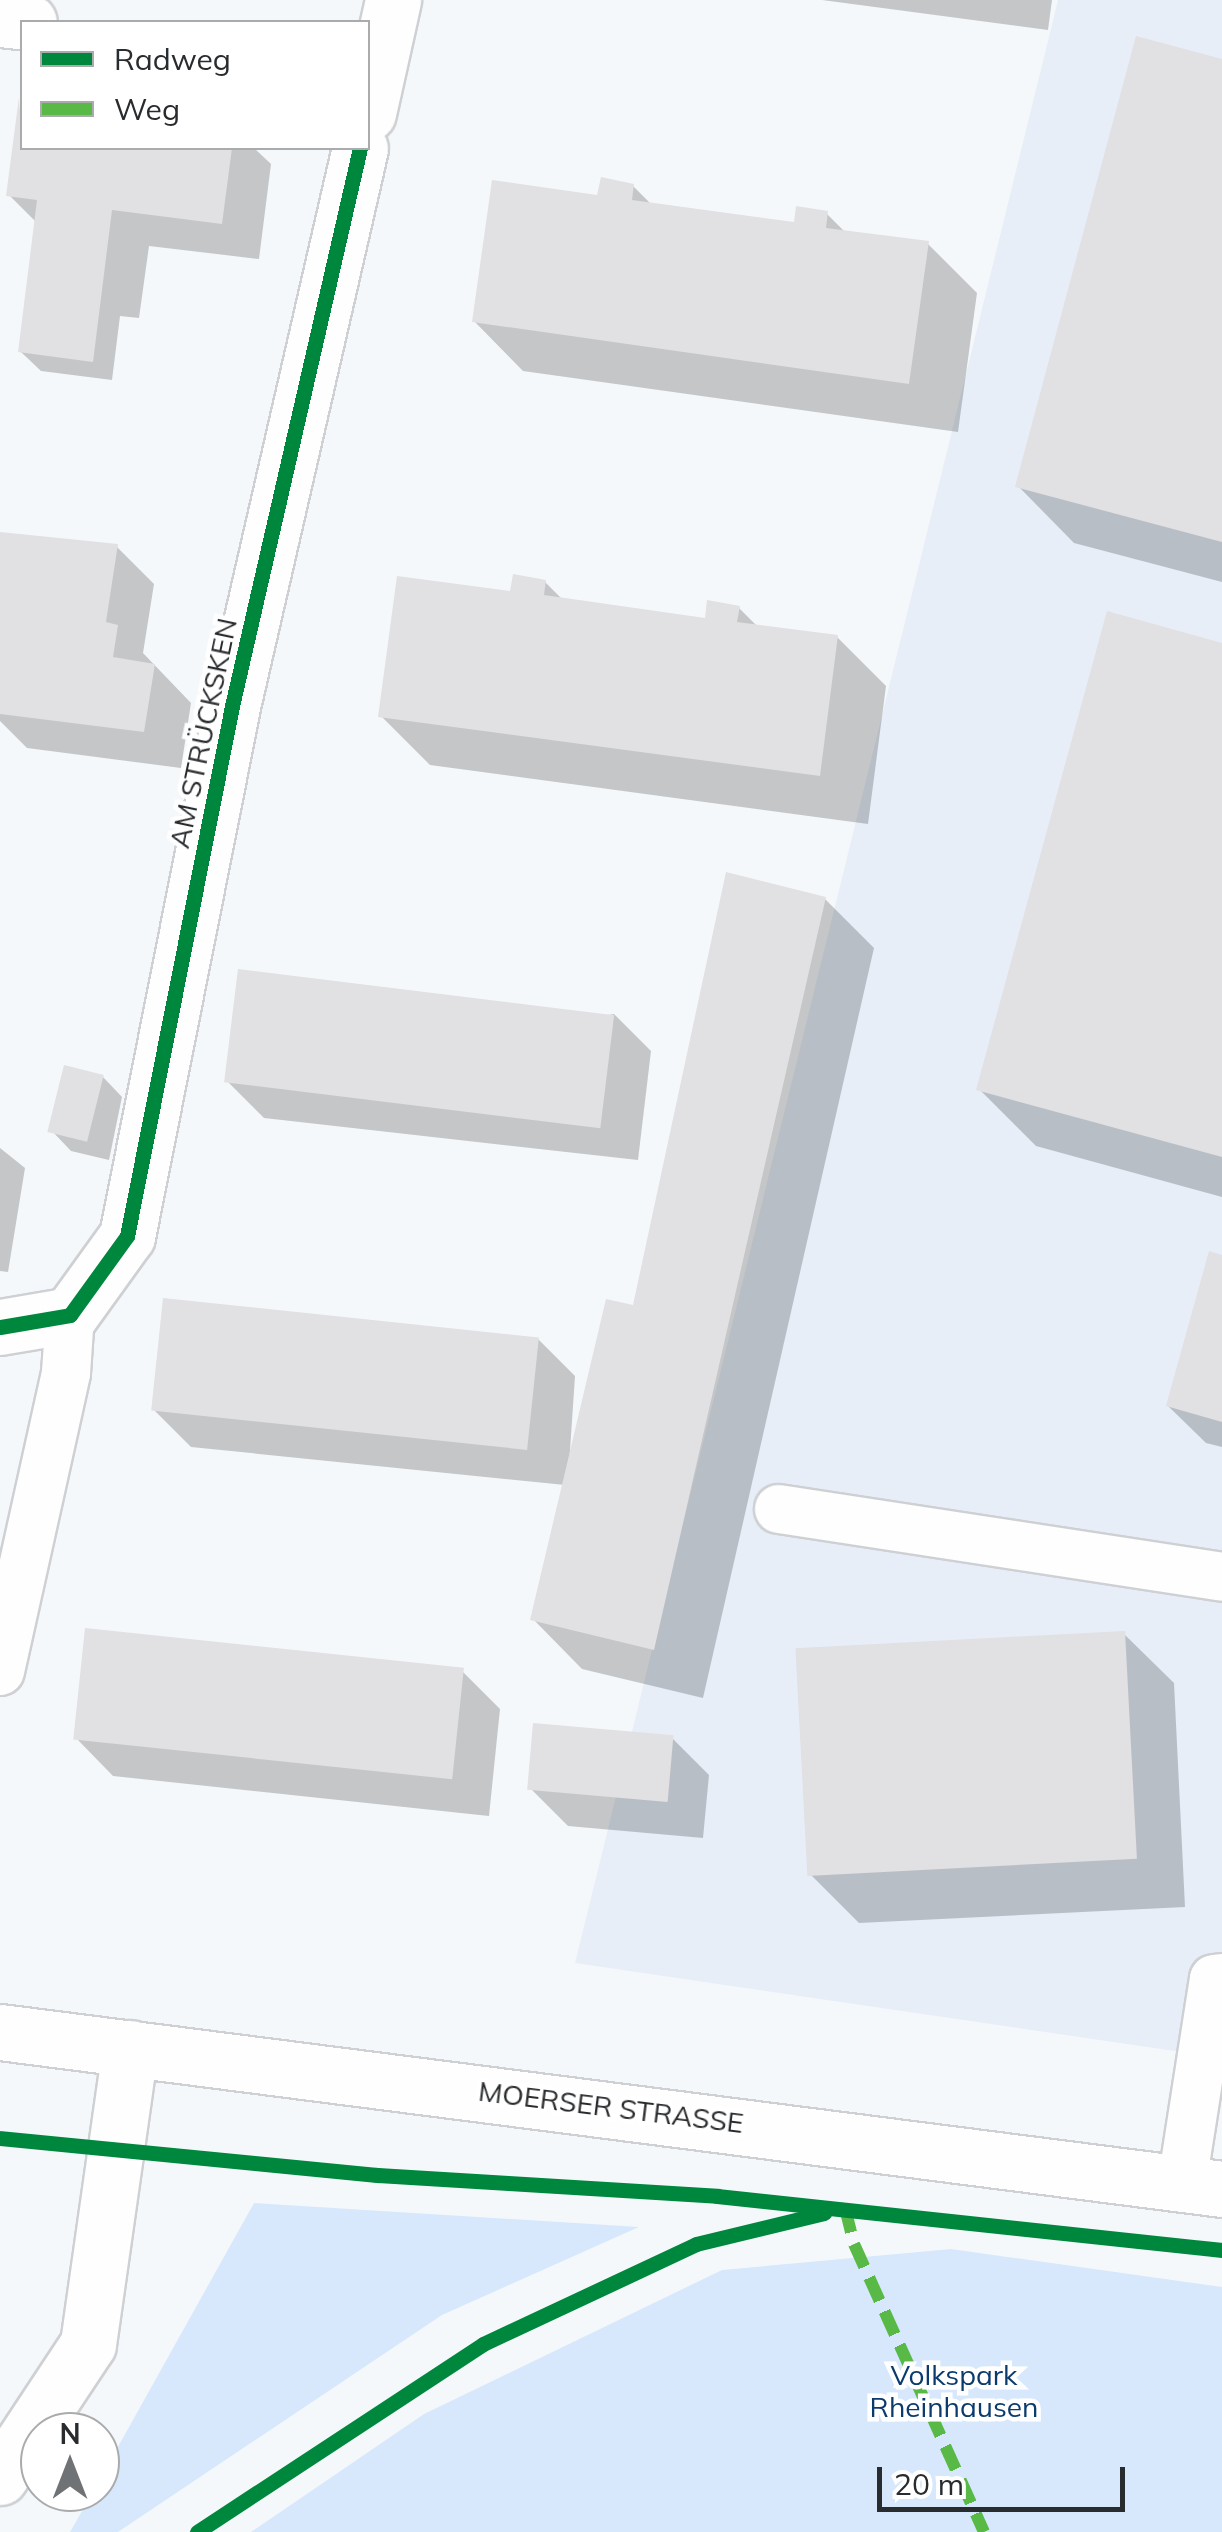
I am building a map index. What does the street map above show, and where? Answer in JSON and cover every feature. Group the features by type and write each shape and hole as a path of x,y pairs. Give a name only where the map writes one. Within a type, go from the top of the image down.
{"street":[{"path":"371,84 393,0"},
{"name":"AM STRÜCKSKEN","path":"70,1314 127,1236 232,706 360,150"},
{"path":"0,1327 70,1314"},
{"name":"MOERSER STRASSE","path":"0,2032 1202,2186"},
{"path":"0,2477 88,2344 130,2048"}],"lane":[{"path":"0,1671 66,1374 70,1314"},
{"path":"779,1509 1222,1577"},
{"path":"1202,2186 1219,1969"}],"shaded area":[{"path":"1058,0 1222,0 1222,2058 575,1963"}],"green space":[{"path":"254,2203 639,2227 442,2315 118,2532 70,2532 82,2512 120,2512 120,2443"},
{"name":"Volkspark Rheinhausen","path":"951,2249 1222,2287 1222,2532 251,2532 424,2414 722,2270"}],"building":[{"path":"1136,36 1222,59 1222,542 1015,487"},
{"path":"19,97 20,150 232,150 222,224 112,210 93,362 18,352 37,200 6,196"},
{"path":"601,177 634,184 632,200 794,222 796,206 828,211 826,228 929,241 909,384 472,322 492,180 597,195"},
{"path":"0,532 118,544 106,622 118,625 113,657 155,664 144,732 0,714"},
{"path":"513,574 546,580 544,595 705,618 707,600 740,606 737,622 838,635 820,776 378,717 397,576 510,591"},
{"path":"1107,611 1222,643 1222,1157 976,1090"},
{"path":"726,872 826,897 654,1650 530,1620 606,1299 633,1305"},
{"path":"238,969 614,1015 600,1128 224,1082"},
{"path":"64,1065 104,1075 87,1142 47,1132"},
{"path":"1209,1251 1222,1255 1222,1422 1166,1406"},
{"path":"163,1298 539,1338 527,1450 151,1410"},
{"path":"85,1628 464,1668 452,1779 73,1739"},
{"path":"1125,1631 1137,1859 807,1876 795,1648"},
{"path":"533,1723 673,1735 668,1802 527,1790"}],"marked path":[{"path":"839,2210 845,2208 854,2244 984,2532"}],"cycle path":[{"path":"0,1327 70,1315 127,1236 232,706 360,150"},
{"path":"0,2138 377,2175 717,2196 1222,2250"},
{"path":"197,2532 483,2344 696,2244 824,2213"}]}
